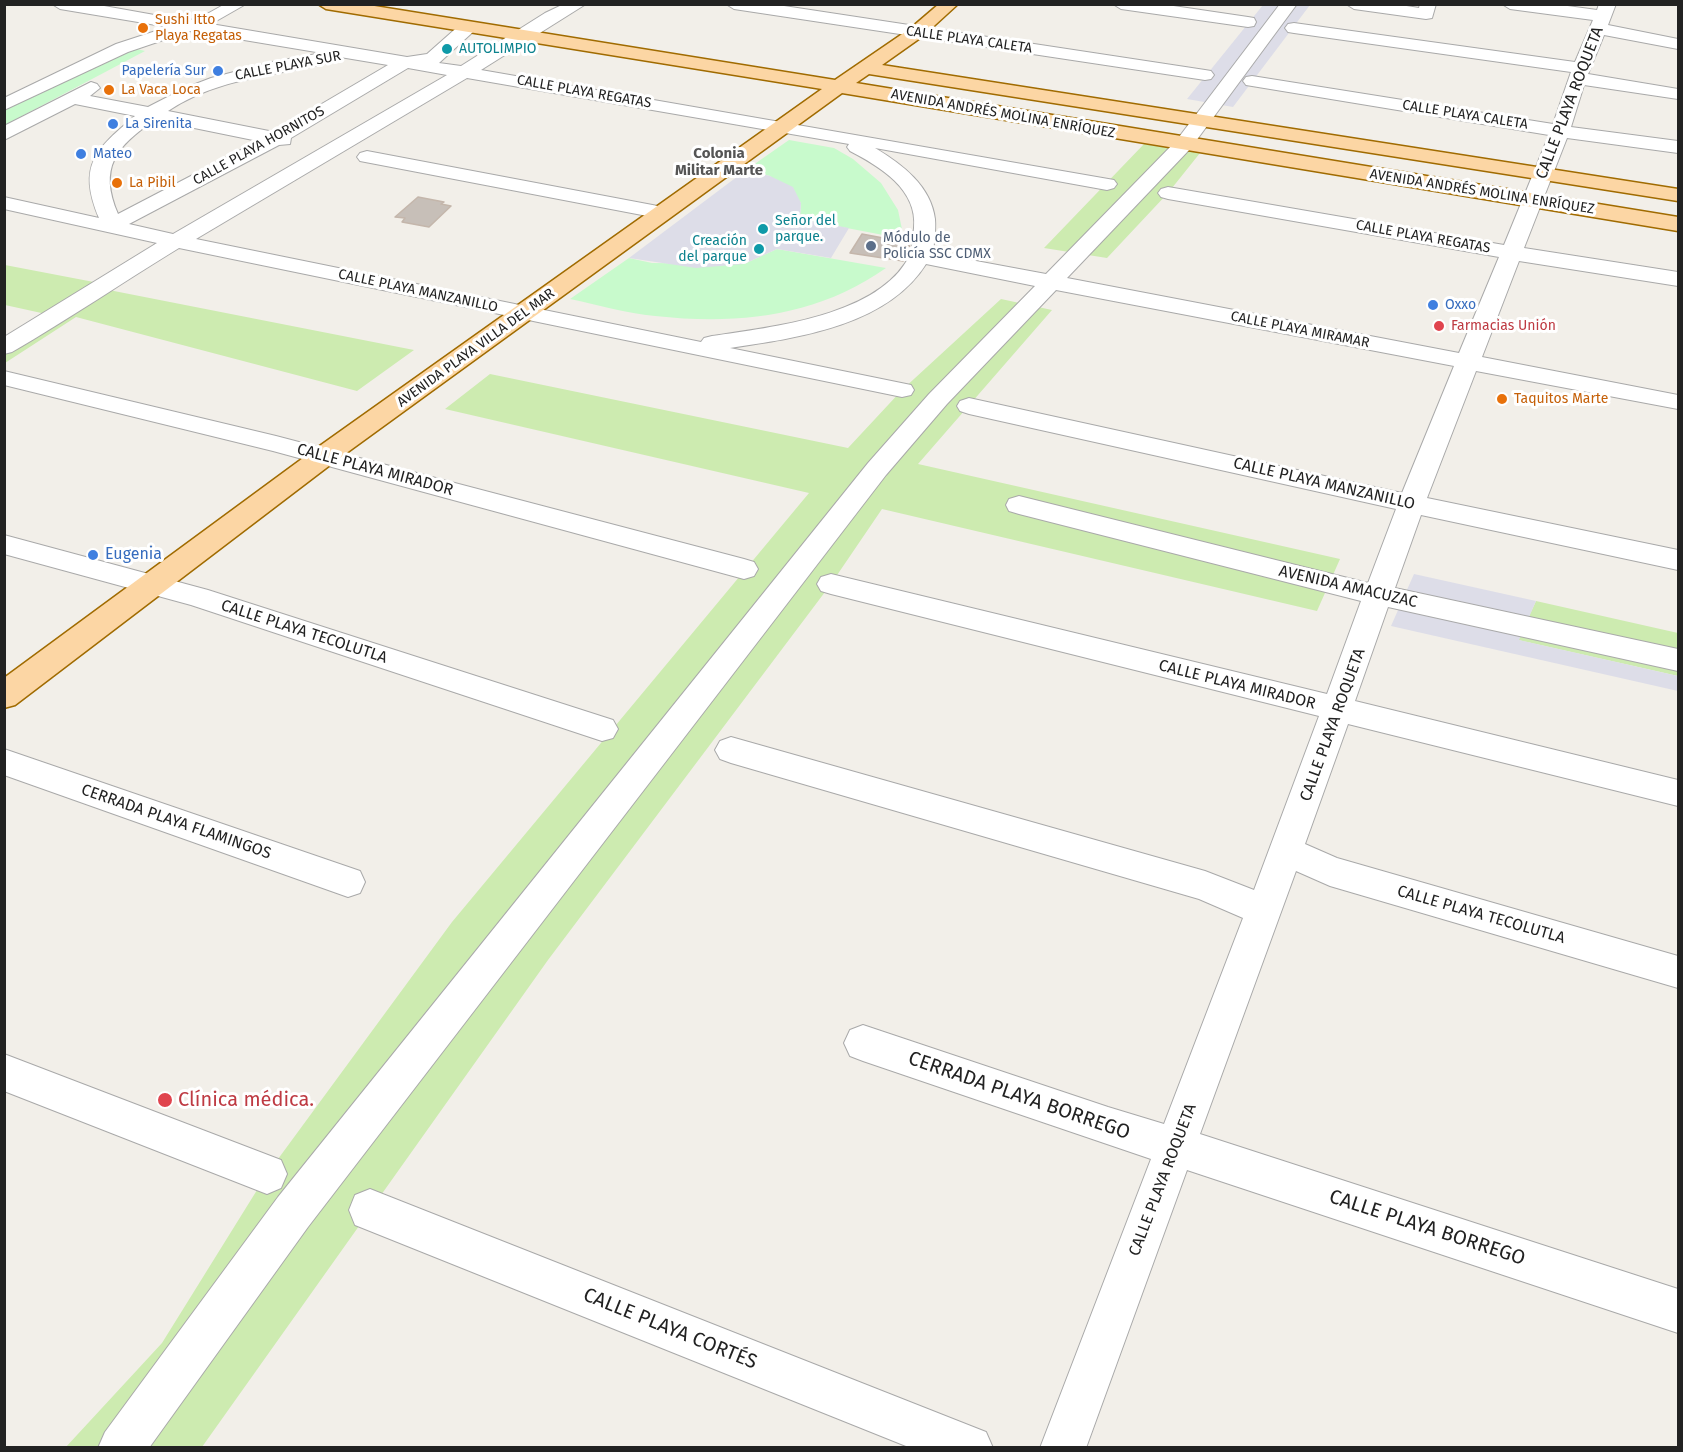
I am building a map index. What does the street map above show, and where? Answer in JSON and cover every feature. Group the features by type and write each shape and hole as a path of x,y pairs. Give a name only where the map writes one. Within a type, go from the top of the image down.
{"main road":[{"name":"AVENIDA ANDRÉS MOLINA ENRÍQUEZ","path":"326,4 526,35 851,72 1192,132 1537,187 1678,224"},
{"name":"AVENIDA PLAYA VILLA DEL MAR","path":"4,696 150,584 324,456 663,213 851,72 917,32 950,4"},
{"path":"527,14 586,23"},
{"name":"AVENIDA ANDRÉS MOLINA ENRÍQUEZ","path":"851,72 1192,132 1537,187 1678,195"}],"street":[{"name":"CALLE PLAYA REGATAS","path":"60,4 200,24 352,54 829,134 1107,184"},
{"path":"122,48 147,57 200,24 238,4"},
{"path":"4,347 61,314 100,287 176,241 338,148 526,35 551,17 578,4"},
{"name":"CALLE PLAYA CALETA","path":"734,4 1205,75"},
{"path":"1121,4 1248,22"},
{"path":"121,1448 293,1212 877,469 938,399 1052,282 1192,132 1289,4"},
{"path":"1354,4 1426,14 1428,4"},
{"path":"1510,4 1604,16 1678,44"},
{"name":"CALLE PLAYA ROQUETA","path":"1063,1448 1338,710 1411,504 1604,16"},
{"path":"4,105 122,48 200,24"},
{"path":"404,63 432,59 459,38 468,27"},
{"path":"1294,27 1580,73 1678,94"},
{"name":"CALLE PLAYA SUR","path":"112,225 100,192 98,177 103,162 114,145 150,112 184,94 226,78 352,54"},
{"name":"CALLE PLAYA HORNITOS","path":"112,225 276,139 404,63"},
{"path":"4,134 104,81"},
{"name":"CALLE PLAYA CALETA","path":"1252,81 1560,131 1678,147"},
{"path":"4,86 32,91"},
{"path":"73,98 276,139 338,148"},
{"path":"689,346 809,327 846,314 881,298 904,280 921,257 927,236 924,212 915,192 899,173 877,157 829,134"},
{"path":"367,157 663,213"},
{"name":"CALLE PLAYA REGATAS","path":"1168,193 1512,253 1678,279"},
{"name":"CALLE PLAYA MANZANILLO","path":"4,203 112,225 176,241 902,390"},
{"name":"CALLE PLAYA MIRAMAR","path":"921,257 1678,402"},
{"name":"CALLE PLAYA MIRADOR","path":"4,378 324,456 744,569"},
{"name":"CALLE PLAYA MANZANILLO","path":"969,406 1411,504 1678,560"},
{"name":"AVENIDA AMACUZAC","path":"1019,505 1319,582 1678,660"},
{"name":"CALLE PLAYA TECOLUTLA","path":"4,544 198,597 602,729"},
{"name":"CALLE PLAYA MIRADOR","path":"831,584 1678,793"},
{"path":"731,750 1205,886 1263,910"},
{"name":"CERRADA PLAYA FLAMINGOS","path":"4,762 348,882"},
{"name":"CALLE PLAYA TECOLUTLA","path":"1286,851 1330,871 1678,972"},
{"name":"CERRADA PLAYA BORREGO","path":"863,1043 1175,1148"},
{"path":"4,1072 267,1174"},
{"name":"CALLE PLAYA BORREGO","path":"1175,1148 1223,1161 1678,1311"},
{"name":"CALLE PLAYA CORTÉS","path":"370,1210 970,1448"}],"green space":[{"path":"129,47 145,51 5,125 5,107"},
{"path":"789,140 834,148 853,159 881,183 898,210 904,239 800,219 801,203 770,176 746,170"},
{"path":"1144,144 1200,153 1168,193 1107,258 1044,248"},
{"path":"777,249 886,268 832,297 804,307 746,318 686,319 655,316 570,299 629,258 652,263 744,264"},
{"path":"5,265 99,283 100,287 114,291 414,350 357,391 76,317 5,363 4,340 46,314 5,305"},
{"path":"1001,299 1052,310 918,464 1340,559 1317,611 882,509 831,584 548,960 202,1447 65,1448 162,1343 267,1174 452,922 809,493 445,409 490,374 848,448 902,390"},
{"path":"1536,601 1678,633 1678,676 1518,640"}],"shaded area":[{"path":"1263,5 1310,5 1233,107 1187,99"},
{"path":"746,170 770,176 793,187 801,203 800,219 849,228 831,258 777,249 744,264 696,268 629,258"},
{"path":"1414,574 1536,601 1519,640 1678,676 1678,691 1391,626"}],"building":[{"path":"418,197 444,202 441,204 451,206 429,227 402,222 405,218 395,217"},
{"path":"862,234 910,243 908,254 903,261 850,253"}],"place":[{"name":"Sushi Itto Playa Regatas","path":"143,28"},
{"name":"AUTOLIMPIO","path":"447,49"},
{"name":"Papelería Sur","path":"218,71"},
{"name":"La Vaca Loca","path":"109,90"},
{"name":"La Sirenita","path":"113,124"},
{"name":"Mateo","path":"81,154"},
{"name":"La Pibil","path":"117,183"},
{"name":"Señor del parque.","path":"763,229"},
{"name":"Módulo de Policía SSC CDMX","path":"871,246"},
{"name":"Creación del parque","path":"759,249"},
{"name":"Oxxo","path":"1433,305"},
{"name":"Farmacias Unión","path":"1439,326"},
{"name":"Taquitos Marte","path":"1502,399"},
{"name":"Eugenia","path":"93,555"},
{"name":"Clínica médica.","path":"165,1100"}],"district":[{"name":"Colonia Militar Marte","path":"719,162"}]}
